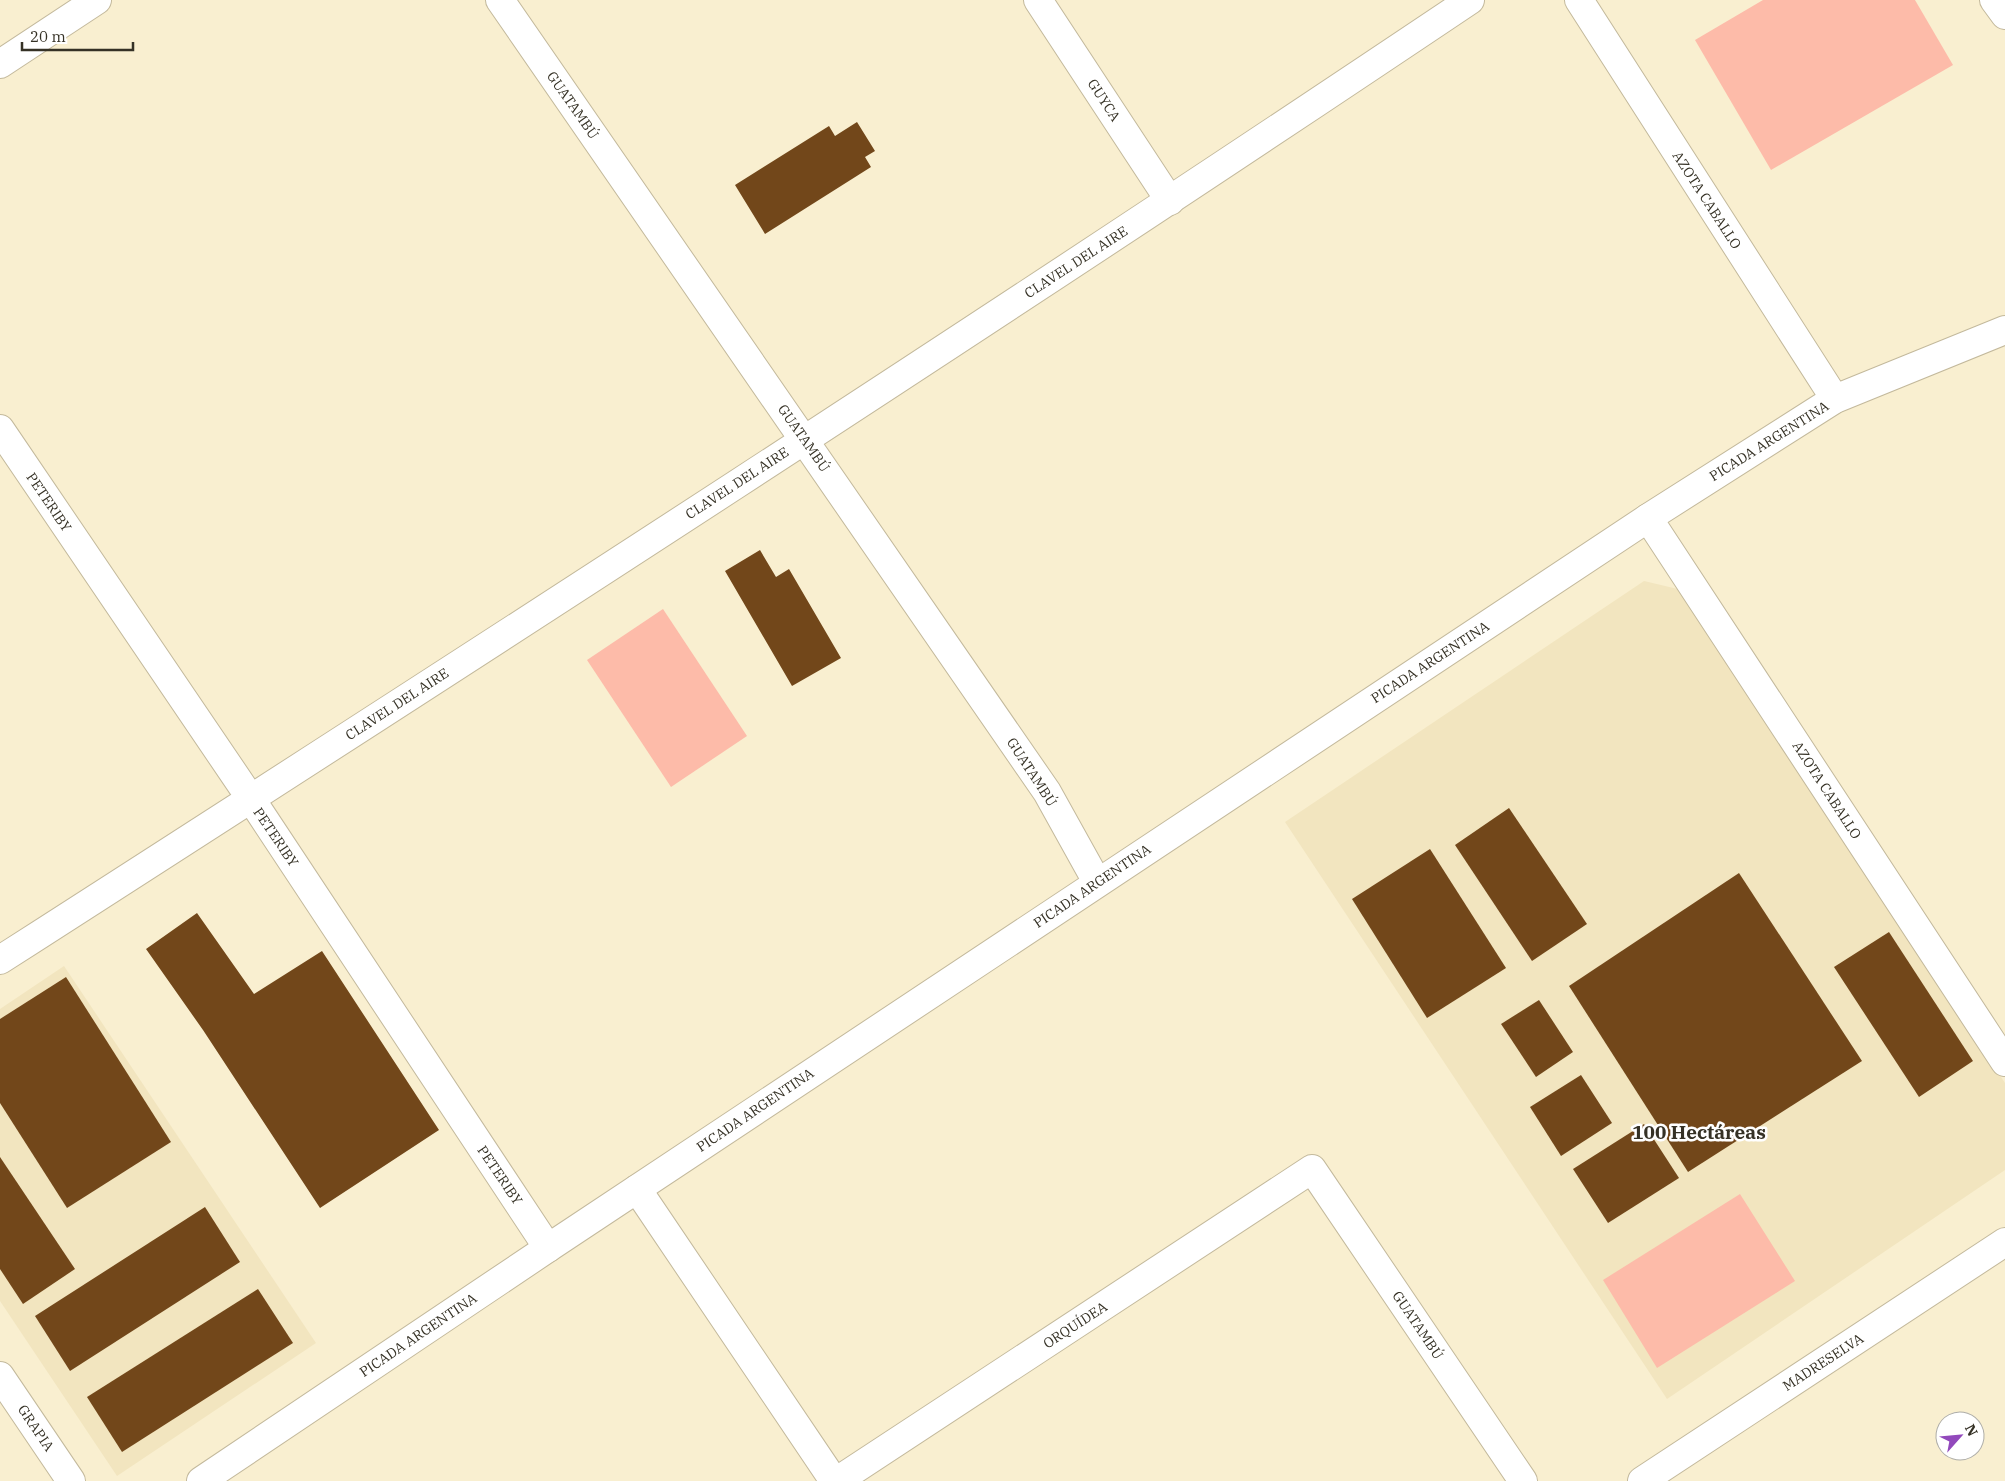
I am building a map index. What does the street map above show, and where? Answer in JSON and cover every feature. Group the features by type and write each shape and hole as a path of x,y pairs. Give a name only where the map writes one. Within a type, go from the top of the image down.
{"street":[{"path":"0,64 97,0"},
{"name":"GUATAMBÚ","path":"500,0 1047,792 1098,882"},
{"name":"GUYCA","path":"1038,0 1170,201"},
{"name":"CLAVEL DEL AIRE","path":"0,960 1170,201 1470,0"},
{"name":"AZOTA CABALLO","path":"1579,0 1835,399"},
{"path":"1994,0 2005,15"},
{"name":"PICADA ARGENTINA","path":"202,1481 548,1248 1648,518 1835,399 2005,330"},
{"name":"PETERIBY","path":"0,429 250,799 548,1248"},
{"name":"AZOTA CABALLO","path":"1648,518 2005,1062"},
{"name":"GUATAMBÚ","path":"1312,1169 1523,1481"},
{"name":"ORQUÍDEA","path":"835,1481 1312,1169"},
{"path":"637,1189 835,1481"},
{"name":"MADRESELVA","path":"1642,1481 2005,1242"},
{"name":"GRAPIA","path":"0,1376 71,1481"}],"shaded area":[{"path":"1763,0 1915,0 1953,65 1771,170 1695,40"},
{"path":"1644,581 1682,590 2005,1083 2005,1170 1667,1399 1285,822"},
{"path":"663,609 747,736 671,787 587,660"},
{"path":"64,966 316,1343 117,1476 0,1301 0,1009"},
{"path":"1740,1194 1795,1281 1657,1368 1603,1280"}],"building":[{"path":"857,122 875,151 865,157 871,167 765,234 735,185 829,126 835,136"},
{"path":"760,550 776,577 789,569 841,658 792,686 725,571"},
{"path":"1509,808 1587,924 1532,961 1455,845"},
{"path":"1430,849 1506,968 1427,1018 1352,899"},
{"path":"1739,873 1862,1061 1688,1172 1569,986"},
{"path":"197,913 254,994 322,951 439,1130 320,1208 203,1030 146,949"},
{"path":"1889,932 1973,1061 1919,1097 1834,967"},
{"path":"66,977 171,1142 67,1208 0,1103 0,1019"},
{"path":"1539,1000 1573,1052 1536,1077 1501,1024"},
{"path":"1581,1075 1612,1123 1561,1156 1530,1107"},
{"path":"1644,1124 1679,1178 1608,1223 1573,1169"},
{"path":"0,1157 75,1269 23,1304 0,1269"},
{"path":"205,1207 240,1262 70,1371 35,1316"},
{"path":"258,1289 293,1343 122,1452 87,1397"}],"district":[{"name":"100 Hectáreas","path":"1699,1132"}]}
